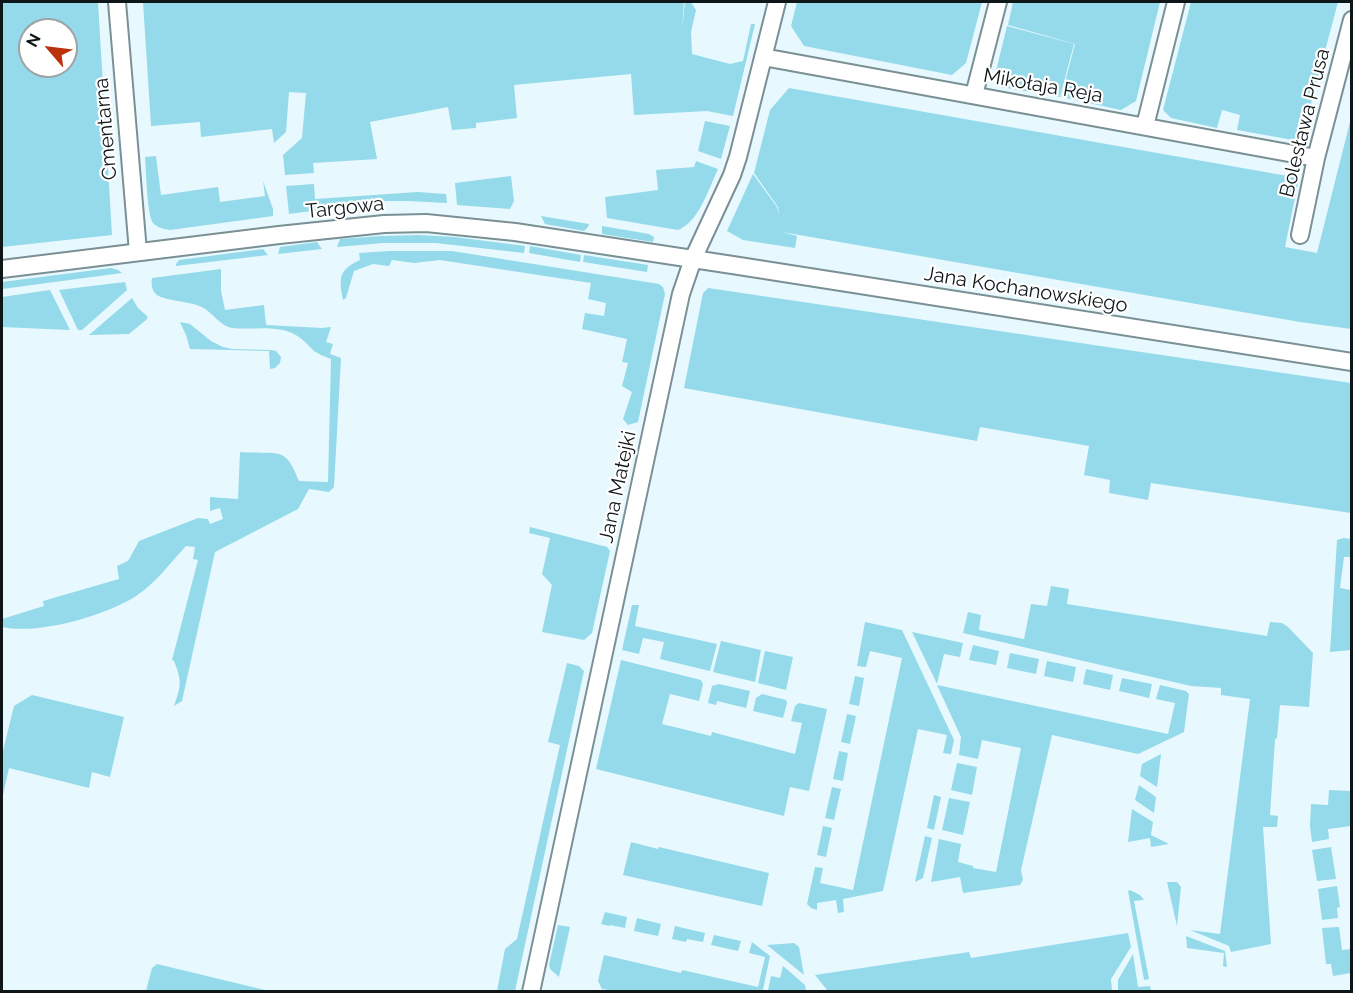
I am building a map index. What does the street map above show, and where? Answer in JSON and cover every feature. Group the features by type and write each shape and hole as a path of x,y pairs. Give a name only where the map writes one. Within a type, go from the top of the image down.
{"street":[{"name":"Cmentarna","path":"117,2 138,252"},
{"name":"Jana Matejki","path":"531,992 681,294 693,260 738,157 777,2"},
{"path":"974,95 999,2"},
{"path":"1145,126 1176,2"},
{"name":"Bolesława Prusa","path":"1300,235 1352,21"},
{"name":"Mikołaja Reja","path":"763,57 1317,158"},
{"name":"Targowa","path":"2,269 384,224 426,223 514,232 693,260"},
{"name":"Jana Kochanowskiego","path":"693,260 751,267 1352,362"}],"shaded area":[{"path":"2,2 98,2 112,235 2,247"},
{"path":"143,2 684,2 682,30 685,2 691,2 696,10 691,32 692,54 730,64 743,61 751,24 755,24 733,116 707,111 634,115 631,74 514,85 517,118 476,123 476,128 452,130 448,107 370,122 377,159 313,163 314,173 285,175 283,155 302,138 306,93 289,92 286,132 274,143 272,129 201,137 200,122 151,126"},
{"path":"797,2 982,2 966,63 952,75 804,46 791,26"},
{"path":"1013,2 1160,2 1136,101 1121,110 1061,97 1075,44 1008,25"},
{"path":"1191,2 1338,2 1303,134 1293,140 1237,130 1240,115 1222,110 1217,128 1171,118 1163,110"},
{"path":"1007,26 1074,44 1060,97 1001,87 995,75"},
{"path":"789,88 1299,178 1285,247 1317,253 1351,118 1351,329 782,232 797,236 795,248 743,240 727,231 753,174 777,207 779,216 778,207 754,173 770,110"},
{"path":"705,121 730,126 721,159 698,151"},
{"path":"156,156 161,195 218,187 220,202 265,196 263,181 273,209 273,216 170,230 159,227 153,223 149,211 145,157"},
{"path":"696,161 718,169 698,212 685,226 678,230 607,218 605,197 658,190 656,170 694,167"},
{"path":"511,176 514,201 510,209 457,205 455,183"},
{"path":"314,184 315,199 418,192 446,194 447,203 387,201 289,214 286,186"},
{"path":"541,216 589,224 584,231 545,224"},
{"path":"602,226 649,234 654,237 653,242 602,234"},
{"path":"418,235 525,246 524,253 436,243 383,243 337,247 340,239"},
{"path":"317,242 322,249 278,254 280,247"},
{"path":"530,246 581,255 580,262 529,253"},
{"path":"263,249 268,255 176,266 179,260"},
{"path":"452,251 659,284 663,287 665,294 638,422 628,425 623,419 632,392 622,386 628,363 622,362 627,339 582,329 585,313 604,316 606,303 588,299 591,283 440,260 414,263 392,260 389,266 373,264 354,271 346,298 343,300 342,276 348,267 360,260 359,253"},
{"path":"584,255 648,265 647,272 583,262"},
{"path":"111,268 122,273 2,289 2,282"},
{"path":"221,269 221,291 225,310 264,305 266,325 331,327 326,342 333,344 330,354 341,358 334,487 329,492 309,489 298,509 215,552 182,701 174,706 180,684 177,668 172,660 198,560 193,559 195,547 186,546 156,579 136,596 89,617 52,626 17,629 2,627 2,619 44,606 43,601 119,579 117,566 128,561 139,541 198,518 208,519 210,524 223,519 220,508 210,511 210,497 238,499 240,452 279,454 289,461 299,481 328,482 331,359 314,351 292,333 278,329 228,327 202,307 161,297 152,288 152,278"},
{"path":"125,282 127,290 82,330 78,330 59,290"},
{"path":"708,288 1351,383 1351,513 1151,483 1148,500 1109,493 1110,480 1084,475 1089,446 980,427 977,441 684,388 703,293"},
{"path":"50,290 70,330 2,327 2,297"},
{"path":"132,298 138,308 148,317 146,320 129,334 89,335"},
{"path":"180,322 190,324 211,341 223,347 276,351 281,357 280,363 270,369 269,351 190,349"},
{"path":"530,527 607,547 610,551 592,633 584,640 542,632 552,585 542,574 550,538 529,533"},
{"path":"1351,539 1351,557 1344,557 1340,588 1351,590 1351,650 1330,652 1337,540"},
{"path":"1051,586 1069,589 1067,604 1267,636 1270,622 1282,623 1313,653 1309,707 1280,705 1277,738 1275,739 1270,815 1278,816 1277,827 1263,827 1271,944 1231,952 1229,946 1190,930 1220,934 1250,699 1221,695 1221,688 1191,686 963,633 968,612 981,615 979,630 1024,639 1031,604 1047,606"},
{"path":"632,605 639,605 635,626 717,644 710,671 660,659 664,642 643,638 639,654 622,650"},
{"path":"865,622 902,630 954,740 951,754 943,753 947,735 918,729 883,891 843,899 844,912 838,913 836,900 817,903 817,910 807,904 815,867 823,868 820,883 853,890 902,658 870,651 866,667 857,666"},
{"path":"912,632 963,643 960,657 944,654 937,684"},
{"path":"721,641 761,650 755,682 713,672"},
{"path":"973,645 999,651 996,665 969,660"},
{"path":"765,651 793,657 786,690 758,683"},
{"path":"1010,653 1039,659 1036,674 1007,668"},
{"path":"621,660 701,680 703,684 699,701 670,694 662,724 711,736 712,732 795,754 802,723 791,721 795,706 799,703 827,709 809,791 790,787 784,816 596,769"},
{"path":"1047,661 1076,667 1073,682 1044,676"},
{"path":"567,663 579,666 584,671 515,991 497,991 505,949 517,939 560,745 548,742"},
{"path":"1086,669 1113,675 1110,690 1083,684"},
{"path":"855,676 864,678 859,706 849,704"},
{"path":"1122,678 1152,684 1149,698 1119,691"},
{"path":"719,684 750,691 746,708 717,701 716,705 708,703 712,686"},
{"path":"937,685 1168,734 1175,703 1156,699 1160,685 1186,691 1189,694 1184,732 1138,754 1052,735 1021,870 1023,880 1020,885 963,893 960,877 931,882 939,839 961,844 958,862 973,866 973,868 996,872 1021,748 982,740 978,759 959,755 961,737"},
{"path":"762,694 786,700 783,718 753,711 756,698"},
{"path":"32,695 124,717 110,777 92,772 89,788 9,768 2,800 2,755 14,706"},
{"path":"847,714 856,716 850,744 841,742"},
{"path":"839,751 848,753 843,781 833,779"},
{"path":"1161,754 1157,787 1140,776 1142,764"},
{"path":"957,763 977,767 972,795 951,790"},
{"path":"1351,769 1351,826 1328,829 1329,839 1312,842 1311,804 1328,805 1329,790 1350,791"},
{"path":"1139,785 1156,797 1154,813 1135,800"},
{"path":"832,787 841,789 834,820 825,818"},
{"path":"934,795 941,797 934,830 927,828"},
{"path":"949,798 970,802 963,835 942,830"},
{"path":"1132,809 1153,822 1151,835 1169,844 1151,847 1150,838 1128,842"},
{"path":"823,826 832,828 826,857 817,855"},
{"path":"925,836 932,838 923,878 915,882"},
{"path":"631,842 769,873 762,906 623,875"},
{"path":"1331,847 1336,879 1317,881 1312,850"},
{"path":"1167,882 1177,882 1181,887 1177,926"},
{"path":"1337,886 1340,907 1337,908 1338,918 1322,920 1318,889"},
{"path":"1130,890 1144,900 1134,901 1149,979 1144,980 1128,891"},
{"path":"605,912 627,917 625,928 601,924"},
{"path":"637,918 661,924 658,936 634,931"},
{"path":"558,925 570,927 559,977 549,965"},
{"path":"675,926 705,933 703,942 672,939"},
{"path":"1339,927 1342,950 1351,949 1351,973 1333,976 1331,964 1326,964 1322,928"},
{"path":"1128,933 1131,947 1111,979 1112,991 828,991 815,975 969,952 971,958"},
{"path":"714,935 741,941 738,951 711,945"},
{"path":"1186,936 1225,951 1227,967 1223,966 1224,953 1187,948"},
{"path":"752,942 770,956 763,990 615,991 602,989 598,981 604,955 681,973 682,970 758,987 765,957 749,953"},
{"path":"794,943 799,947 804,975 767,945"},
{"path":"1133,954 1138,987 1150,986 1151,991 1118,991 1118,980"},
{"path":"157,964 269,991 146,991 152,968"},
{"path":"783,966 805,985 806,991 768,990 771,976 780,978"}]}
